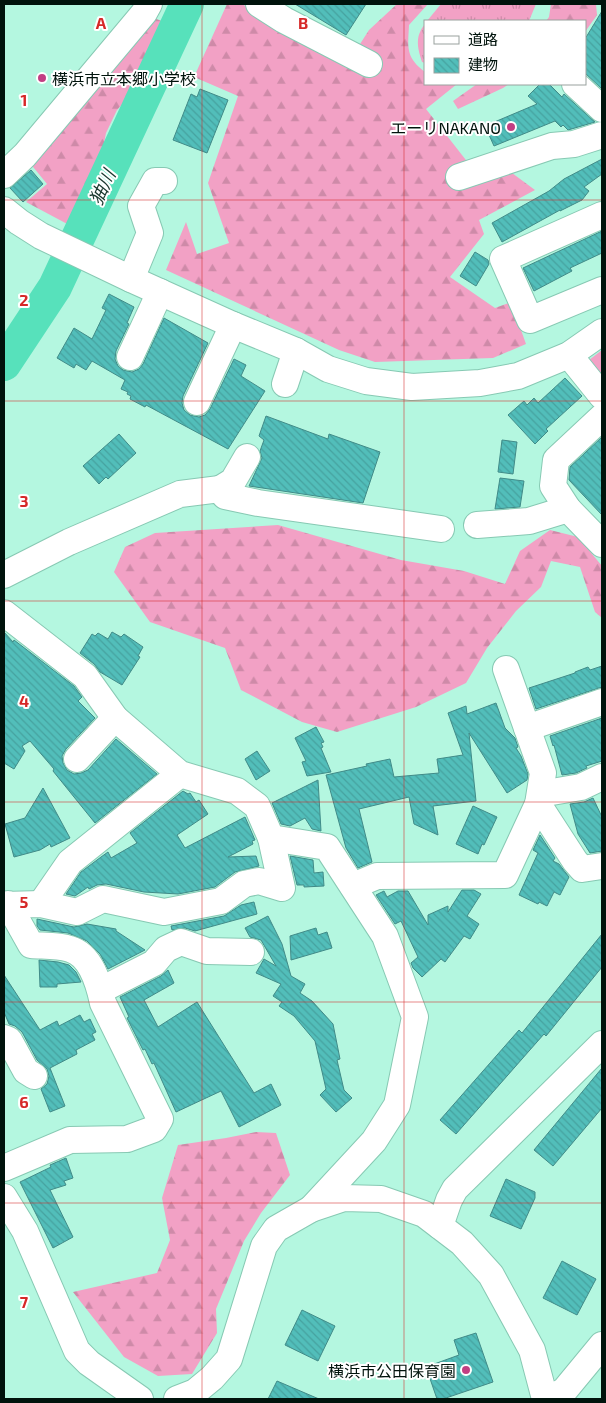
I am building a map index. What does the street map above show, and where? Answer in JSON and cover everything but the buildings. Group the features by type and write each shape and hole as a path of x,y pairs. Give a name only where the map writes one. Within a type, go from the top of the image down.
{"street":[{"path":"4,175 25,155 144,13 149,4"},
{"path":"259,4 284,20 369,64"},
{"path":"576,85 602,109"},
{"path":"459,177 489,161 552,146 574,144 602,135"},
{"path":"131,279 150,233 141,206 155,181 164,181"},
{"path":"4,210 19,222 52,240 131,279 296,351 328,368 366,381 412,387 480,383 518,376 569,355 602,332"},
{"path":"602,215 503,259 530,320 602,290"},
{"path":"130,357 160,292"},
{"path":"197,402 233,325"},
{"path":"285,384 296,351"},
{"path":"569,355 602,396"},
{"path":"602,417 556,460 552,486 568,510 602,544"},
{"path":"4,575 70,542 180,494 220,489 232,481 247,457"},
{"path":"220,489 226,496 258,503 441,529"},
{"path":"477,525 528,520 568,510"},
{"path":"4,613 85,676 115,718 180,774 237,791 256,806 271,838 282,888 258,881 244,884 221,901 164,912 103,899 77,912 41,904 6,905"},
{"path":"353,886 377,876 505,875 539,799 542,773 506,669"},
{"path":"527,728 602,702"},
{"path":"77,758 115,718"},
{"path":"41,904 70,862 180,774"},
{"path":"539,799 581,787 602,777"},
{"path":"539,799 575,861 582,869 602,866"},
{"path":"271,838 326,847 385,936 415,1017 397,1105 374,1141 311,1208"},
{"path":"4,1168 70,1140 127,1139 154,1129 160,1119 103,1003 101,990 86,960 71,949 31,945 6,905"},
{"path":"101,990 154,962 166,948 180,942 207,951 251,952"},
{"path":"4,1038 9,1040 26,1071 34,1076"},
{"path":"440,1226 449,1200 456,1189 602,1044"},
{"path":"4,1197 25,1231 77,1351 89,1363 140,1399"},
{"path":"177,1399 196,1392 212,1378 228,1359 264,1246 276,1229 311,1208 344,1198 381,1199 424,1214 462,1243 491,1275 532,1350 546,1399 564,1391 602,1345"}],"green space":[{"path":"227,4 242,4 346,66 369,30 397,4 428,4 409,25 409,51 414,61 424,71 424,85 456,85 426,109 480,178 512,173 535,190 479,220 484,234 450,277 495,308 511,302 526,344 493,358 375,362 339,350 166,270 186,222 197,254 229,243 208,183 238,96 194,77"},
{"path":"441,4 536,4 529,20 428,20"},
{"path":"551,4 596,4 597,15 586,31 586,20 547,20"},
{"path":"154,18 164,22 152,57 136,89 117,110 106,133 97,179 71,226 26,202 47,184 29,162"},
{"path":"424,25 424,63 422,62 418,42"},
{"path":"476,85 508,85 458,109 453,101"},
{"path":"602,350 602,385 584,364"},
{"path":"278,525 401,560 464,571 505,584 520,551 550,530 578,537 602,566 602,618 595,612 580,567 551,561 541,587 516,611 487,648 466,683 416,707 337,732 302,722 241,690 225,648 150,622 114,572 125,547 155,533"},
{"path":"256,1132 276,1133 290,1175 261,1213 244,1241 216,1309 217,1333 192,1374 158,1376 124,1357 73,1292 157,1273 170,1240 162,1198 178,1145"}],"waterway":[{"name":"㹨川","path":"4,364 55,287 187,4"}],"place":[{"name":"横浜市立本郷小学校","path":"42,78"},
{"name":"エーリNAKANO","path":"511,127"},
{"name":"横浜市公田保育園","path":"466,1370"}]}
